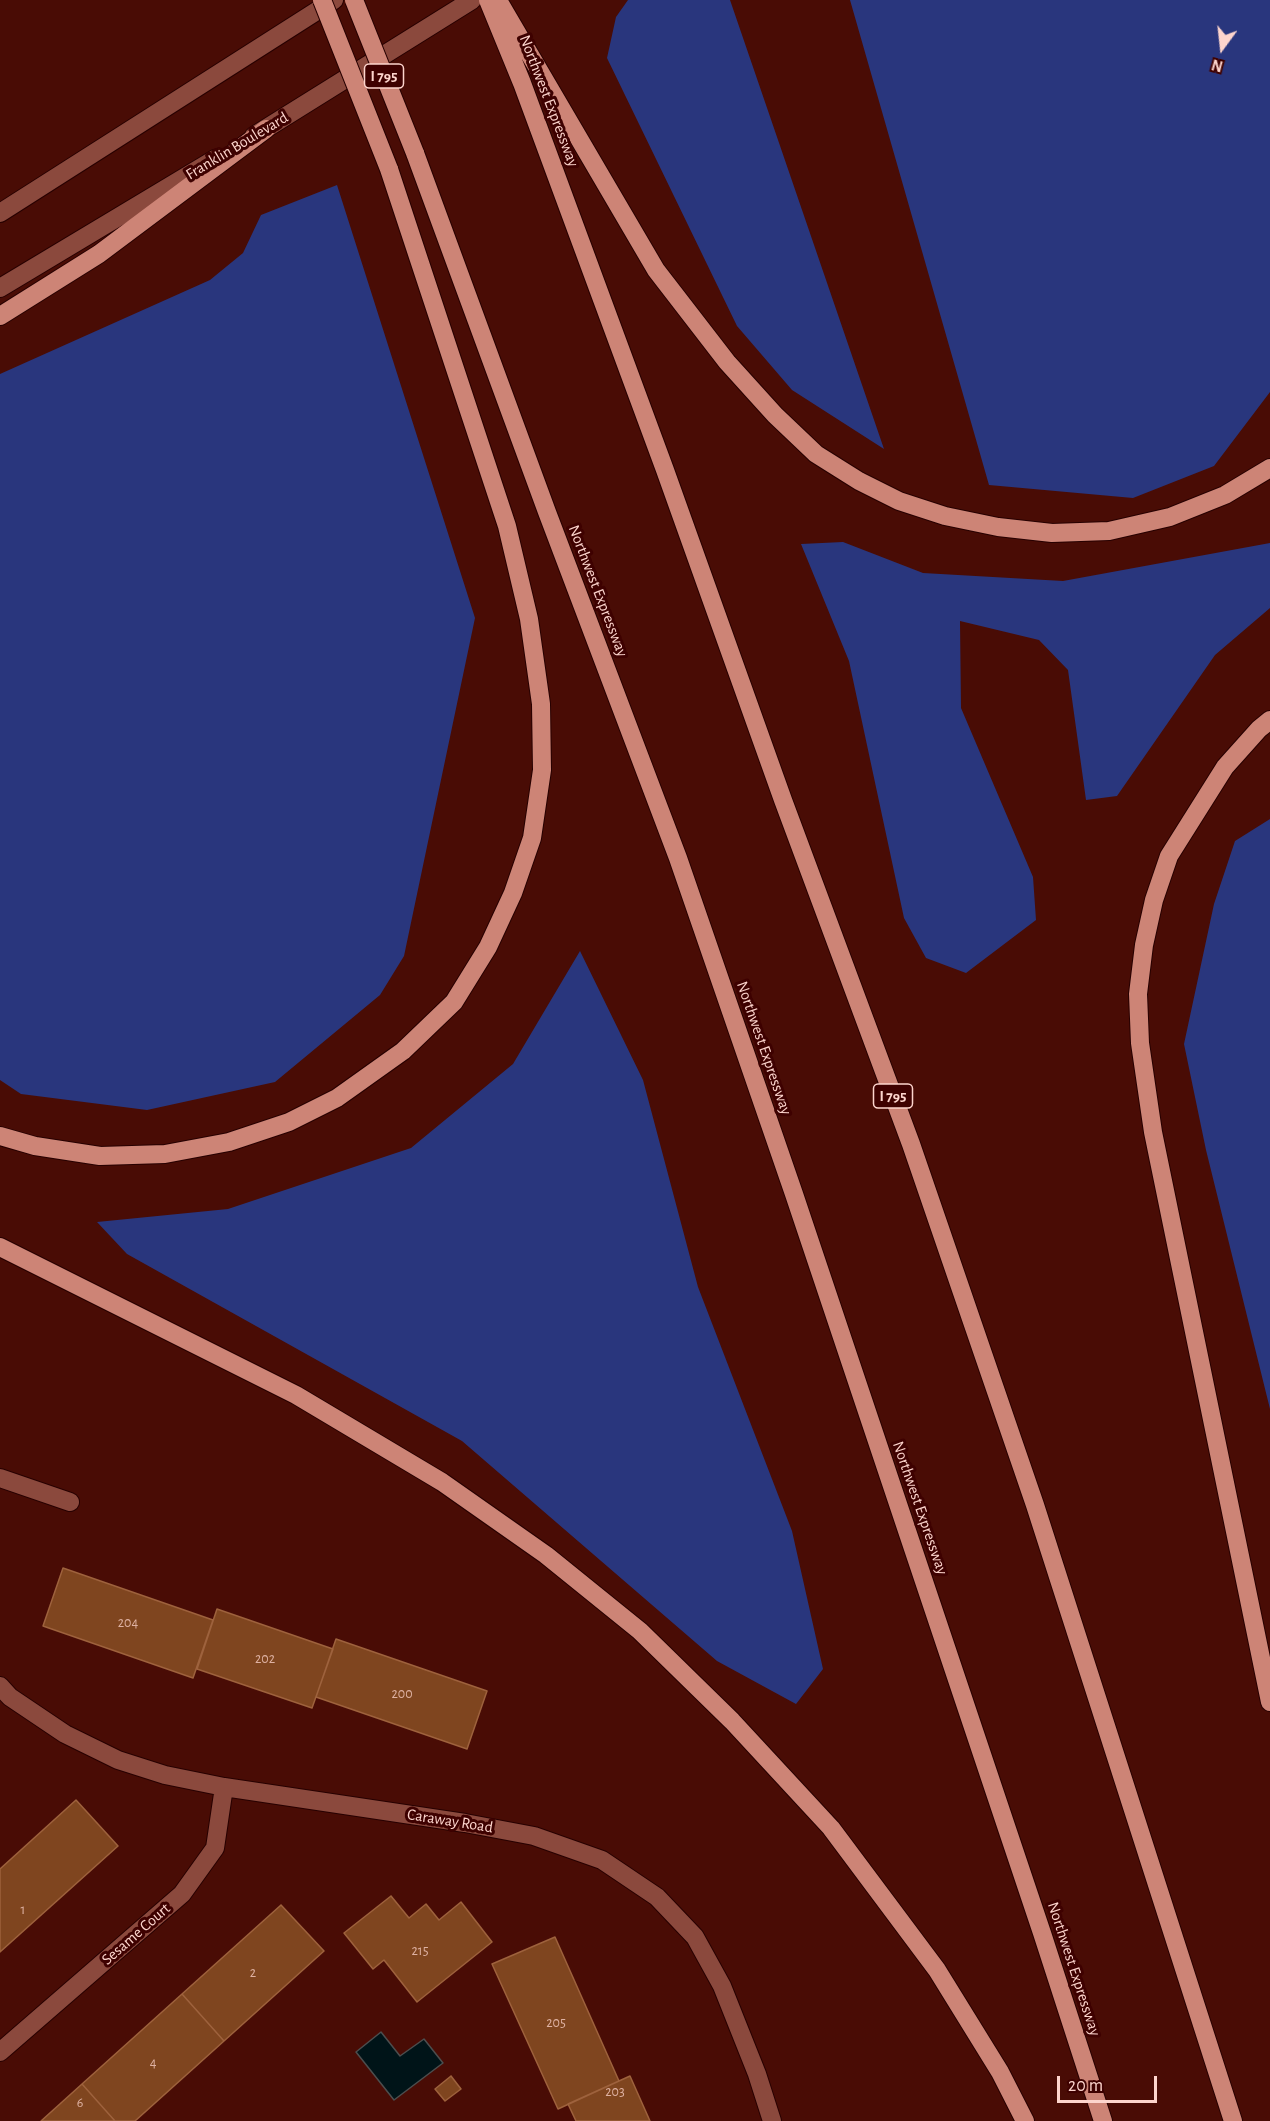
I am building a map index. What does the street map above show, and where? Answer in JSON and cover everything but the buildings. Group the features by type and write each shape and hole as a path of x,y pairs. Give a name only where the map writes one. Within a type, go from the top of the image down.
{"highway":[{"path":"0,1136 35,1146 100,1156 165,1154 229,1143 289,1122 337,1098 403,1051 454,1002 488,947 513,893 532,838 542,770 542,704 529,619 507,526 389,170 322,0"},
{"name":"Northwest Expressway","path":"354,0 415,153 547,512 678,858 794,1194 1042,1933 1102,2121"},
{"name":"Northwest Expressway","path":"488,0 522,83 911,1144 1038,1516 1233,2121"},
{"path":"498,0 656,270 727,362 775,416 816,454 859,482 899,501 945,516 998,527 1053,533 1109,531 1170,517 1225,495 1270,468"},
{"path":"0,316 99,254 266,129"},
{"path":"1270,720 1225,767 1169,856 1154,900 1144,945 1138,994 1140,1043 1153,1132 1270,1702"},
{"path":"0,1247 296,1395 442,1482 546,1555 640,1631 732,1721 831,1828 937,1970 1000,2072 1025,2121"}],"street":[{"path":"0,213 334,0"},
{"name":"Franklin Boulevard","path":"0,288 266,129 472,0"},
{"path":"0,1478 70,1502"},
{"name":"Caraway Road","path":"0,1686 10,1697 65,1734 118,1760 165,1775 224,1787 522,1833 602,1860 657,1897 695,1937 722,1986 757,2074 772,2121"},
{"name":"Sesame Court","path":"0,2052 182,1894 215,1848 224,1787"}],"shaded area":[{"path":"628,0 730,0 884,449 792,390 737,326 607,58 616,17"},
{"path":"850,0 1270,0 1270,392 1214,466 1133,498 989,485"},
{"path":"337,185 475,618 404,956 380,995 275,1082 147,1110 21,1094 0,1080 0,374 210,280 243,253 261,215"},
{"path":"843,542 923,573 1063,581 1270,543 1270,608 1215,655 1117,796 1086,800 1068,670 1039,640 960,621 961,708 1033,877 1036,920 966,973 926,958 904,918 849,661 801,544"},
{"path":"1270,819 1270,1409 1206,1150 1184,1044 1214,904 1235,841"},
{"path":"580,951 643,1080 698,1287 792,1531 823,1669 796,1704 717,1661 462,1441 127,1254 97,1222 228,1209 411,1148 513,1064"},
{"path":"381,2032 400,2056 424,2039 443,2063 394,2100 356,2052"}]}
